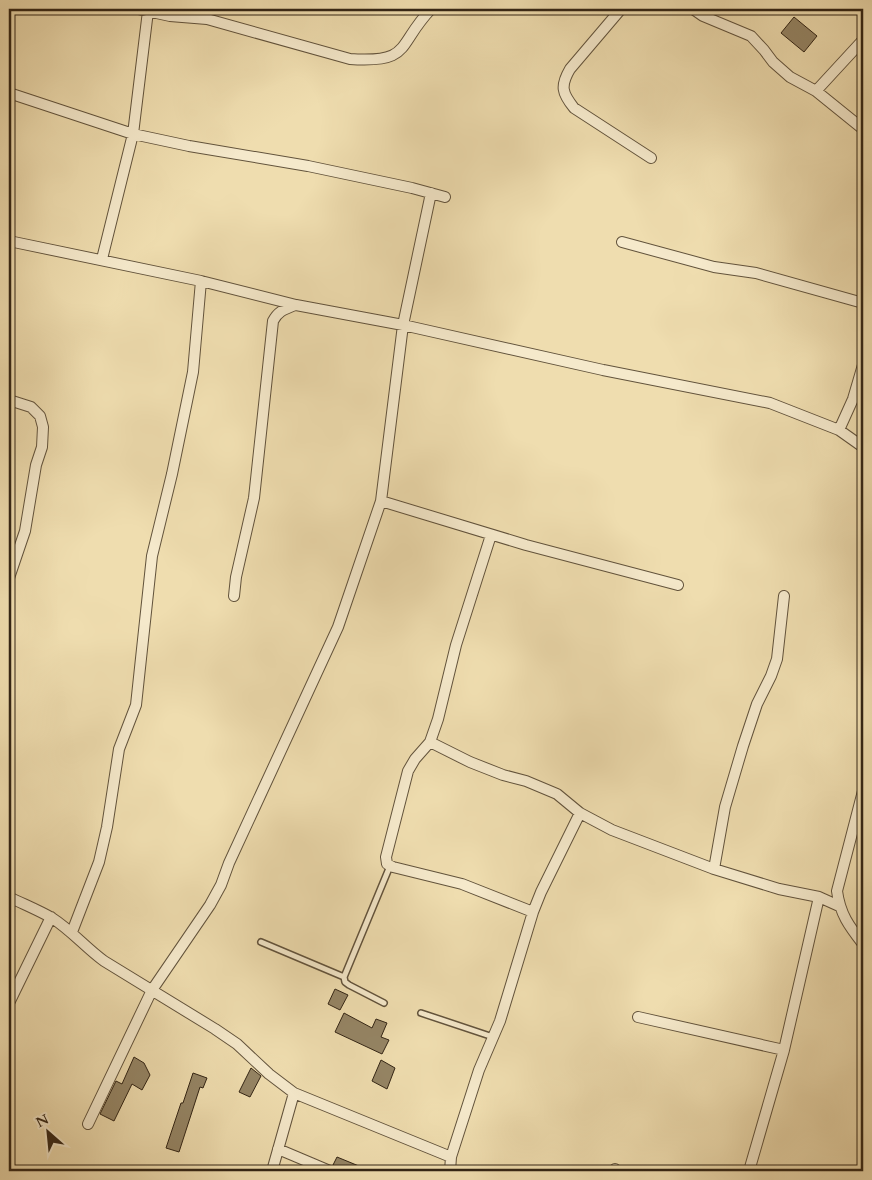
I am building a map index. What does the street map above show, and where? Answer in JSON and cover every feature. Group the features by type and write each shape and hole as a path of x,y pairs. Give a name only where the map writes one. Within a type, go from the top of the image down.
{"street":[{"path":"102,259 132,134 143,10 170,16 207,19 350,59 364,60 382,59 396,55 405,45 422,18 431,9"},
{"path":"621,9 570,69 564,79 563,89 565,97 574,108 651,158"},
{"path":"693,9 707,12 751,36 773,62 790,77 816,91 863,128"},
{"path":"816,91 863,40"},
{"path":"9,93 132,134 189,146 308,166 445,197"},
{"path":"88,1124 152,990 210,904 220,885 338,627 381,500 403,324 431,193"},
{"path":"9,241 201,281 296,305 403,324 603,370 770,403 839,430 863,448"},
{"path":"622,242 714,267 756,273 863,303"},
{"path":"72,932 99,862 107,827 119,749 136,705 152,556 172,474 193,372 201,281"},
{"path":"234,596 236,577 254,498 273,321 277,314 284,309 296,305"},
{"path":"839,430 853,399 863,365"},
{"path":"9,400 31,407 40,416 43,427 42,447 36,465 24,531 9,578"},
{"path":"381,500 491,535 678,586"},
{"path":"491,535 456,645 438,719 430,742 415,759 408,771 386,857 387,864 474,888 533,912"},
{"path":"714,869 725,807 743,746 757,704 777,659 784,596"},
{"path":"430,742 470,762 557,794 580,813 612,830 714,869 779,889 819,897 839,906"},
{"path":"863,790 837,891 839,906 844,918 863,944"},
{"path":"450,1171 451,1157 479,1070 500,1021 533,912 580,813"},
{"path":"9,897 51,917 72,932 94,954 237,1044 269,1074 294,1093 451,1157"},
{"path":"749,1171 784,1050 819,897"},
{"path":"9,1004 51,917"},
{"path":"638,1018 784,1050"},
{"path":"272,1171 294,1093"},
{"path":"278,1149 330,1171"},
{"path":"9,1169 15,1171"}],"lane":[{"path":"384,1003 349,985 345,982 344,977 390,865"},
{"path":"261,942 344,977"},
{"path":"421,1012 493,1037"}],"building":[{"path":"794,17 817,36 804,52 781,33"},
{"path":"335,989 348,995 340,1010 328,1004"},
{"path":"344,1013 372,1028 376,1019 387,1023 381,1037 389,1040 382,1054 335,1032"},
{"path":"134,1057 144,1063 150,1075 142,1090 132,1084 114,1121 100,1114 116,1081 122,1084"},
{"path":"381,1060 395,1068 387,1089 372,1081"},
{"path":"251,1068 261,1076 250,1097 239,1092"},
{"path":"193,1073 207,1078 203,1088 200,1087 179,1152 166,1148"},
{"path":"337,1157 371,1171 346,1171 333,1165"}]}
